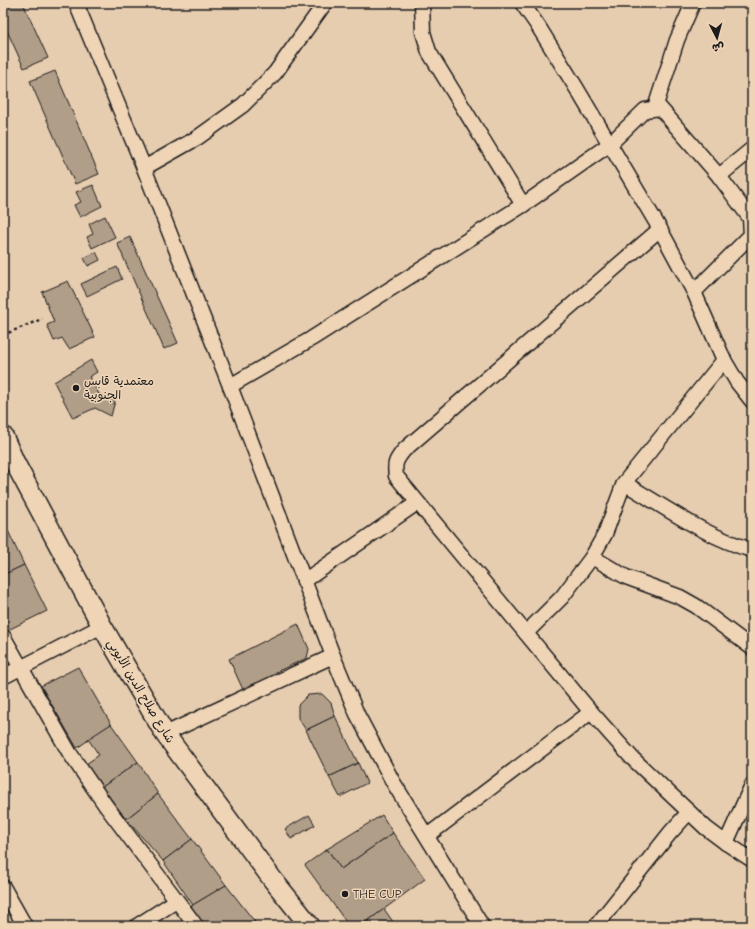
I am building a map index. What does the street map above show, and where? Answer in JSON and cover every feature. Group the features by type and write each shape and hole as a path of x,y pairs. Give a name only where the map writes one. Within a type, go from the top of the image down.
{"main road":[{"name":"شارع صلاح الدين الأيوبي","path":"3,436 15,463 102,626 165,734 273,880 310,926"}],"street":[{"path":"76,3 144,168 230,386 333,656 357,714 393,782 482,926"},
{"path":"144,168 196,138 243,105 274,73 325,3"},
{"path":"422,3 423,32 429,52 523,205"},
{"path":"522,3 538,26 660,229 694,292 724,360 737,382 752,401"},
{"path":"655,108 677,40 693,3"},
{"path":"230,386 318,334 523,205 610,144 645,110 660,108 719,176 750,218 751,235 694,292"},
{"path":"719,176 752,149"},
{"path":"660,229 404,450 397,458 394,466 396,476 417,503 590,712 632,758 689,812 726,843 752,860"},
{"path":"526,633 562,597 592,558 605,534 624,483 724,360"},
{"path":"624,483 714,536 752,550"},
{"path":"304,581 417,503"},
{"path":"592,558 626,577 680,597 696,606 752,648"},
{"path":"3,677 102,626"},
{"path":"3,636 69,752 106,806 196,926"},
{"path":"165,734 333,656"},
{"path":"426,836 590,712"},
{"path":"726,843 752,785"},
{"path":"596,926 670,833 689,812"},
{"path":"3,887 25,926"},
{"path":"136,926 176,901"}],"path":[{"path":"3,336 42,319"}],"building":[{"path":"3,3 23,3 48,58 24,68 3,22"},
{"path":"55,71 99,174 75,184 30,81"},
{"path":"93,185 102,206 80,217 74,205 81,202 76,192"},
{"path":"105,216 115,237 92,248 87,237 93,234 89,224"},
{"path":"130,237 178,343 164,349 117,243"},
{"path":"96,252 100,260 88,266 84,258"},
{"path":"117,267 122,279 87,296 81,284"},
{"path":"68,281 95,337 69,349 62,338 54,341 47,325 54,322 42,292"},
{"name":"معتمدية قابس الجنوبية","path":"91,360 97,372 89,377 99,394 115,401 111,416 95,408 73,418 54,382"},
{"path":"3,520 24,565 3,575"},
{"path":"24,565 47,611 10,629 3,615 3,575"},
{"path":"298,624 309,649 307,658 276,672 278,677 245,694 229,659"},
{"path":"78,667 111,724 77,748 41,686"},
{"path":"322,694 331,703 335,716 306,730 298,718 298,705 308,695"},
{"path":"335,716 358,763 329,777 306,730"},
{"path":"111,724 138,762 102,787 86,764 99,755 88,739"},
{"path":"138,762 158,794 126,819 102,787"},
{"path":"358,763 367,783 340,797 329,777"},
{"path":"158,794 192,839 163,861 126,819"},
{"path":"309,815 315,825 291,839 285,829"},
{"path":"382,815 393,833 341,869 327,849"},
{"path":"393,833 425,879 361,926 349,926 305,865 327,849 341,869"},
{"path":"192,839 226,885 193,905 163,861"},
{"path":"226,885 258,926 205,926 191,906"},
{"path":"384,909 396,926 361,926"}],"place":[{"name":"معتمدية قابس الجنوبية","path":"76,388"},
{"name":"THE CUP","path":"345,894"}]}
